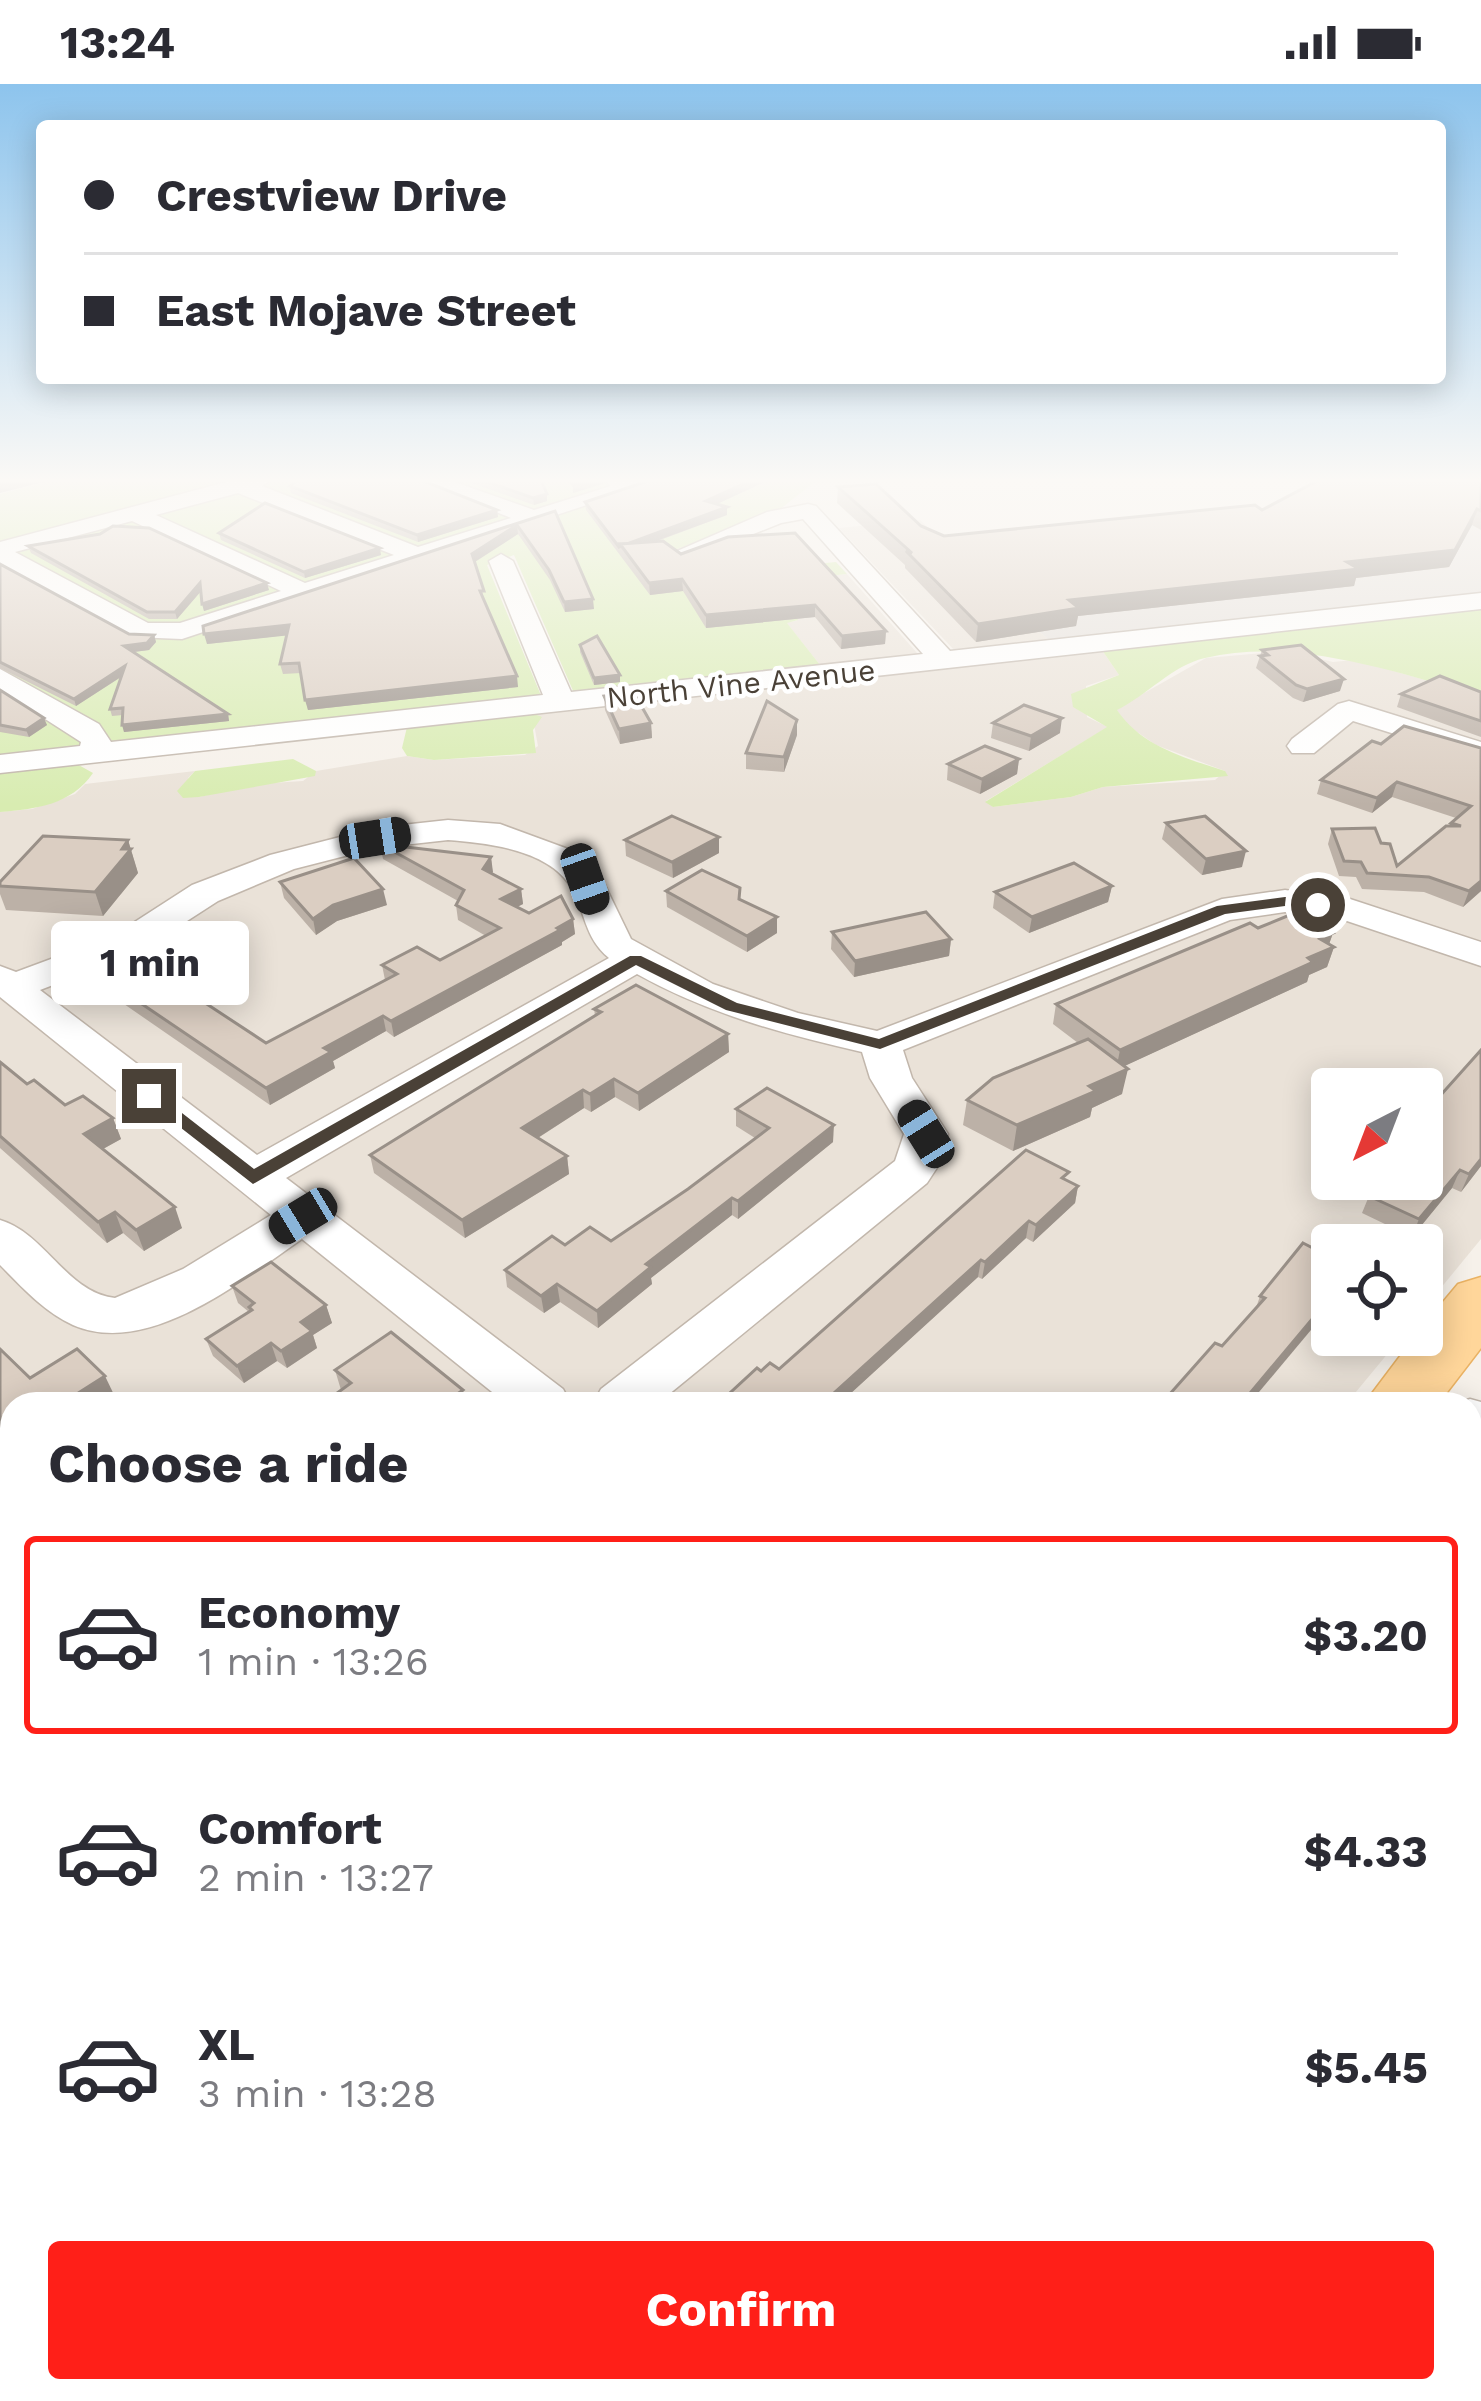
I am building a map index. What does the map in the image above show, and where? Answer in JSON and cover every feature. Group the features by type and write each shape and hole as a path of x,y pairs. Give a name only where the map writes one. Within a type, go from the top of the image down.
{"main road":[{"path":"1422,1392 1481,1301"}],"street":[{"path":"65,588 143,631 182,631 316,588"},
{"path":"296,588 304,592"},
{"path":"512,588 561,704"},
{"path":"885,588 945,662"},
{"name":"North Vine Avenue","path":"0,764 1481,602"},
{"path":"0,678 88,730 96,742 95,755"},
{"path":"1303,746 1349,710 1481,752"},
{"path":"5,983 127,944 205,893 282,862 375,838 448,830 500,834 556,856 585,879 606,934 635,959 732,1007 880,1044 1222,910 1285,901 1350,910 1481,956"},
{"path":"253,1178 635,959"},
{"path":"5,983 529,1392"},
{"path":"635,1392 911,1172 921,1157 926,1134 891,1078 880,1044"},
{"path":"0,1238 73,1301 97,1316 124,1317 158,1304 303,1216"}],"shaded area":[{"path":"777,588 860,588 917,653 915,658 824,670 786,622 797,621"},
{"path":"896,588 993,588 1054,645 956,652"},
{"path":"993,588 1481,588 1481,594 1054,645"},
{"path":"1102,650 1119,675 1086,686 1087,717 1108,727 986,801 993,807 1071,797 1103,787 1215,780 1225,771 1156,745 1127,725 1116,709 1206,658 1287,651 1333,662 1355,660 1481,696 1481,1239 1443,1285 1443,1224 1311,1224 1311,1356 1386,1356 1356,1392 0,1392 0,812 32,809 75,794 85,784 195,771 188,778 199,797 256,784 303,781 316,771 407,756 434,760 525,755 538,746 532,713"}],"green space":[{"path":"0,588 497,588 542,698 0,759"},
{"path":"528,588 778,588 798,620 787,623 824,670 574,693"},
{"path":"1481,609 1481,696 1309,654 1239,653 1205,658 1182,667 1117,710 1151,742 1228,776 1103,787 1071,797 993,807 985,802 1107,727 1073,707 1071,694 1119,675 1102,650"},
{"path":"532,713 542,717 533,730 536,753 434,760 407,756 402,748 407,727"},
{"path":"293,759 316,771 315,776 199,797 183,798 177,791 195,771"},
{"path":"75,763 93,773 74,792 39,807 0,812 0,770"}],"building":[{"path":"0,588 44,588 129,634 154,635 147,643 124,646 228,714 122,725 123,708 110,709 125,666 74,699 0,662"},
{"path":"104,588 196,588 175,612 147,612"},
{"path":"200,588 251,588 202,604"},
{"path":"319,588 483,588 480,591 517,676 305,700 299,663 280,664 289,625 204,634 203,626"},
{"path":"557,588 588,588 593,599 564,602"},
{"path":"688,588 846,588 886,631 842,636 815,605 706,615"},
{"path":"943,588 1180,588 1069,600 1079,608 978,624"},
{"path":"597,636 620,675 594,678 580,645"},
{"path":"1301,645 1344,679 1307,689 1260,656 1268,655 1262,650"},
{"path":"1440,676 1481,692 1481,721 1401,694"},
{"path":"0,690 44,718 26,730 0,725"},
{"path":"634,693 651,723 619,729 604,696"},
{"path":"767,701 797,720 784,757 746,753"},
{"path":"1024,705 1062,718 1031,736 993,723"},
{"path":"1404,726 1481,748 1481,881 1469,891 1429,877 1367,873 1361,862 1344,861 1332,829 1375,828 1381,843 1390,844 1397,866 1446,826 1461,826 1451,823 1471,806 1397,782 1377,798 1321,780 1372,741 1381,744"},
{"path":"985,746 1019,759 982,779 948,764"},
{"path":"672,816 719,837 672,862 625,840"},
{"path":"1205,816 1246,851 1206,859 1166,823"},
{"path":"43,836 128,840 122,849 131,849 95,892 0,886"},
{"path":"380,844 491,857 483,869 521,889 501,899 529,913 561,896 573,919 391,1021 383,1016 324,1048 331,1052 266,1088 105,979 143,962 266,1043 397,974 382,965 417,947 440,960 500,928 456,905 464,890"},
{"path":"354,858 383,889 333,905 313,919 280,882"},
{"path":"1074,863 1112,886 1032,917 995,892"},
{"path":"702,870 740,888 739,899 777,917 747,936 666,891"},
{"path":"926,912 951,939 855,961 832,932"},
{"path":"1297,912 1333,933 1320,939 1334,947 1308,958 1313,962 1120,1050 1056,1004 1250,923 1258,928"},
{"path":"636,985 728,1034 638,1093 614,1079 590,1094 583,1090 522,1128 567,1156 462,1220 370,1155 601,1012 594,1009"},
{"path":"1088,1039 1128,1069 1089,1086 1096,1091 1017,1125 967,1100 993,1078"},
{"path":"1481,1050 1481,1159 1469,1174 1460,1170 1443,1190 1443,1093"},
{"path":"0,1062 27,1084 34,1080 65,1105 83,1096 113,1118 84,1134 175,1207 136,1230 115,1212 98,1222 0,1136"},
{"path":"767,1088 834,1125 738,1201 732,1198 646,1264 651,1267 597,1311 557,1284 541,1296 505,1270 552,1236 565,1245 590,1227 611,1241 688,1189 769,1128 736,1109"},
{"path":"1026,1150 1069,1172 1062,1178 1078,1186 1036,1225 1029,1221 985,1262 981,1260 835,1392 731,1392 757,1368 761,1371 770,1363 779,1369"},
{"path":"1378,1200 1435,1200 1419,1219"},
{"path":"1303,1243 1311,1247 1311,1320 1251,1392 1172,1392 1215,1343 1222,1346 1265,1298 1260,1296"},
{"path":"271,1262 326,1305 301,1322 312,1331 281,1351 271,1343 237,1366 206,1339 252,1310 249,1307 254,1303 232,1286"},
{"path":"391,1332 463,1390 339,1392 351,1383 335,1370"},
{"path":"0,1349 30,1378 77,1349 105,1376 80,1392 0,1392"}],"route":[{"path":"149,1096 253,1178 635,959 732,1007 880,1044 1222,910 1285,901 1318,905"}]}
